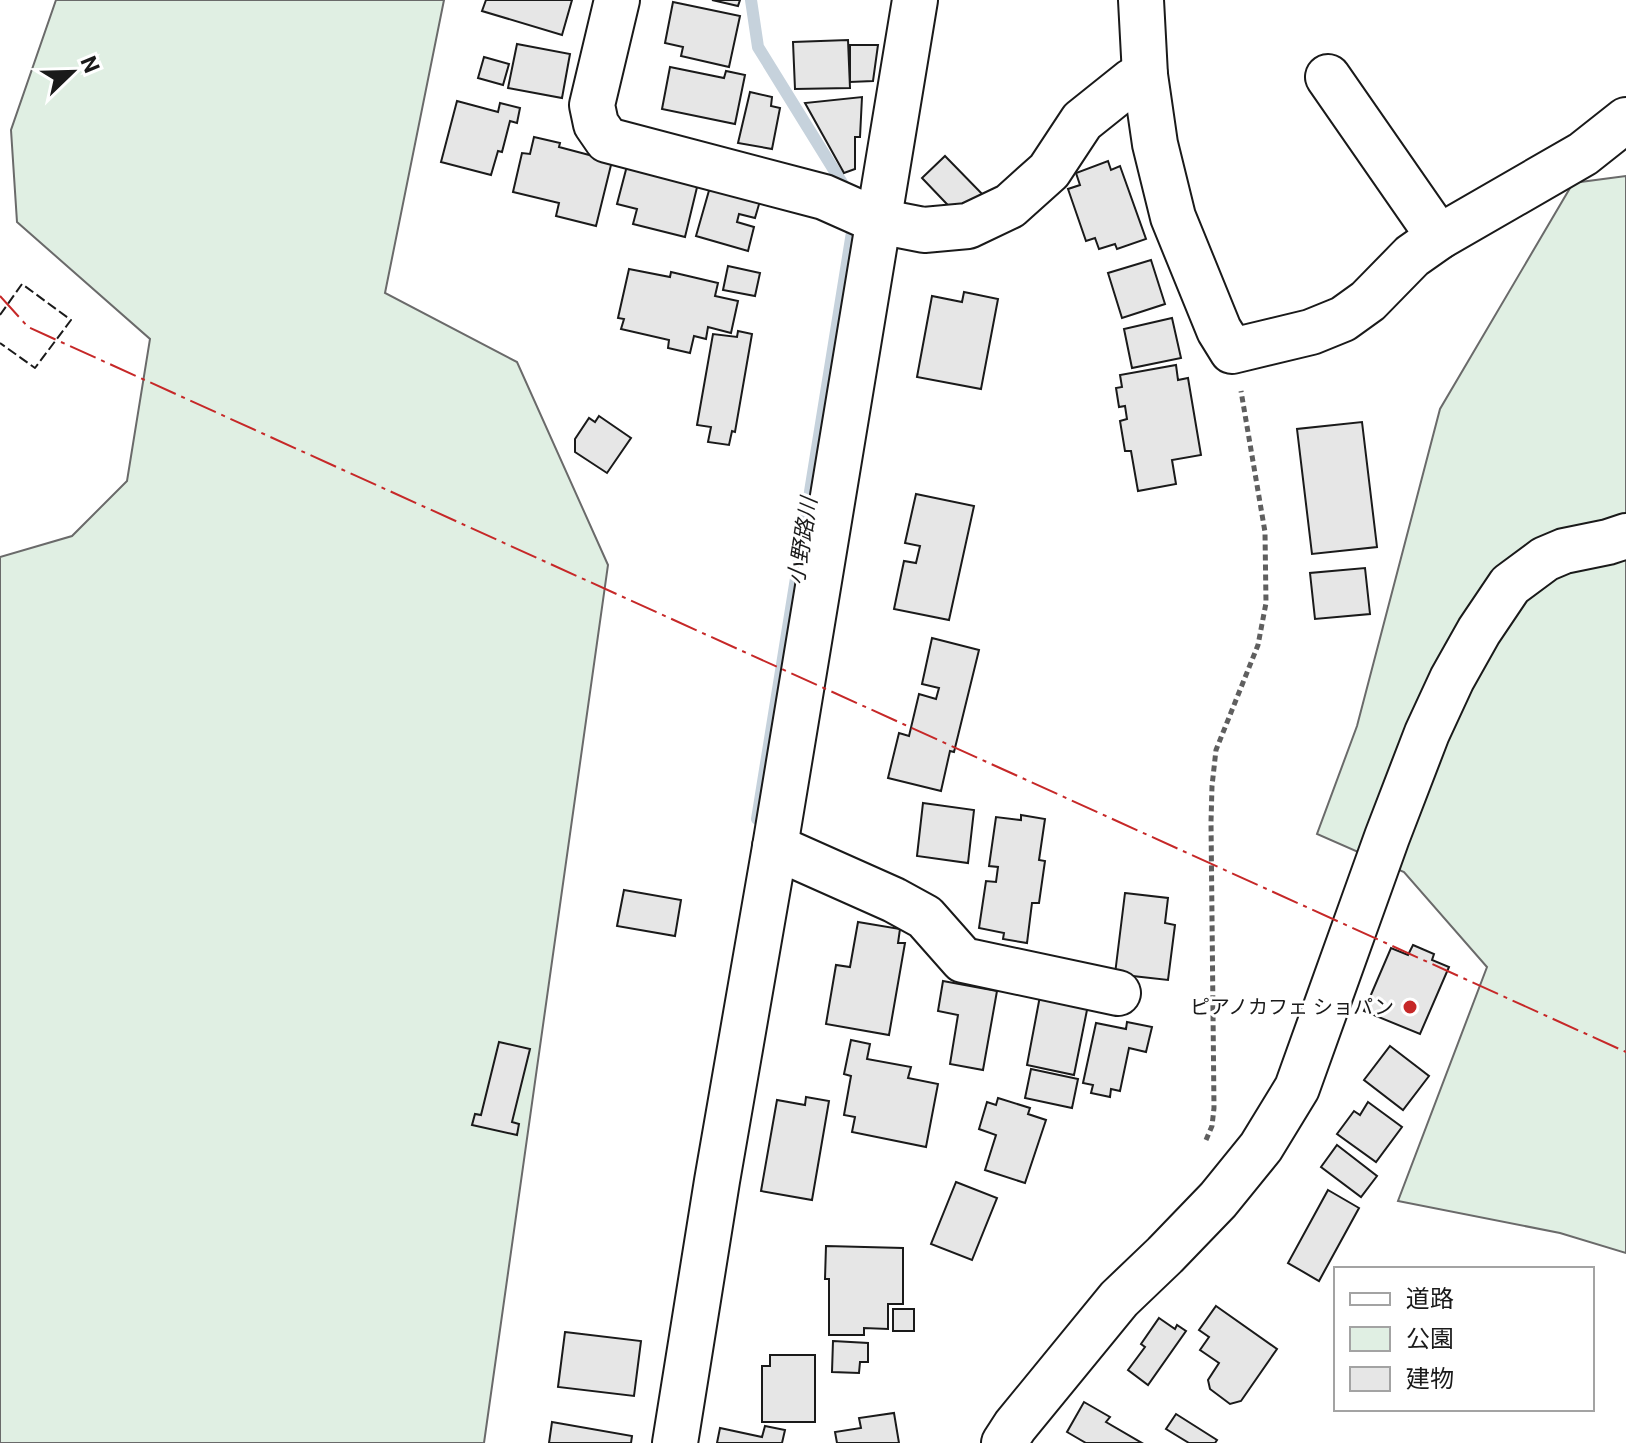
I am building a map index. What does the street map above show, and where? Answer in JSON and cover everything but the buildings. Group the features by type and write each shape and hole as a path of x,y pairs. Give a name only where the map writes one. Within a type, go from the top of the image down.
{"street":[{"path":"617,0 592,105 596,124 607,140 824,197 878,221 924,230 968,226 1010,206 1049,171 1082,121 1132,81 1145,75"},
{"path":"675,1443 915,0"},
{"path":"1141,0 1145,75 1155,144 1173,217 1219,330 1232,351 1311,332 1343,319 1368,301 1412,256 1439,237 1583,154 1626,120"},
{"path":"1328,77 1439,237"},
{"path":"1004,1443 1119,1299 1218,1200 1280,1119 1297,1088 1427,733 1452,679 1495,604 1510,585 1545,559 1564,551 1626,536"},
{"path":"775,847 925,917 963,960 1118,993"}],"path":[{"path":"1202,1151 1212,1126 1214,1108 1211,822 1216,750 1258,645 1266,603 1265,532 1232,351"}],"green space":[{"path":"56,0 444,0 385,293 517,362 608,565 484,1443 0,1443 0,557 72,536 127,481 150,339 17,222 11,130"},
{"path":"1626,176 1626,1253 1560,1233 1398,1201 1487,967 1404,872 1317,834 1357,726 1440,409 1573,183"}],"waterway":[{"name":"小野路川","path":"751,0 758,47 847,191"},
{"name":"小野路川","path":"757,819 853,226"}],"fence":[{"path":"0,315 22,284 71,320 35,368 0,343"}],"power":[{"path":"0,296 28,327 1626,1052"}],"place":[{"name":"ピアノカフェ ショパン","path":"1410,1007"}]}
